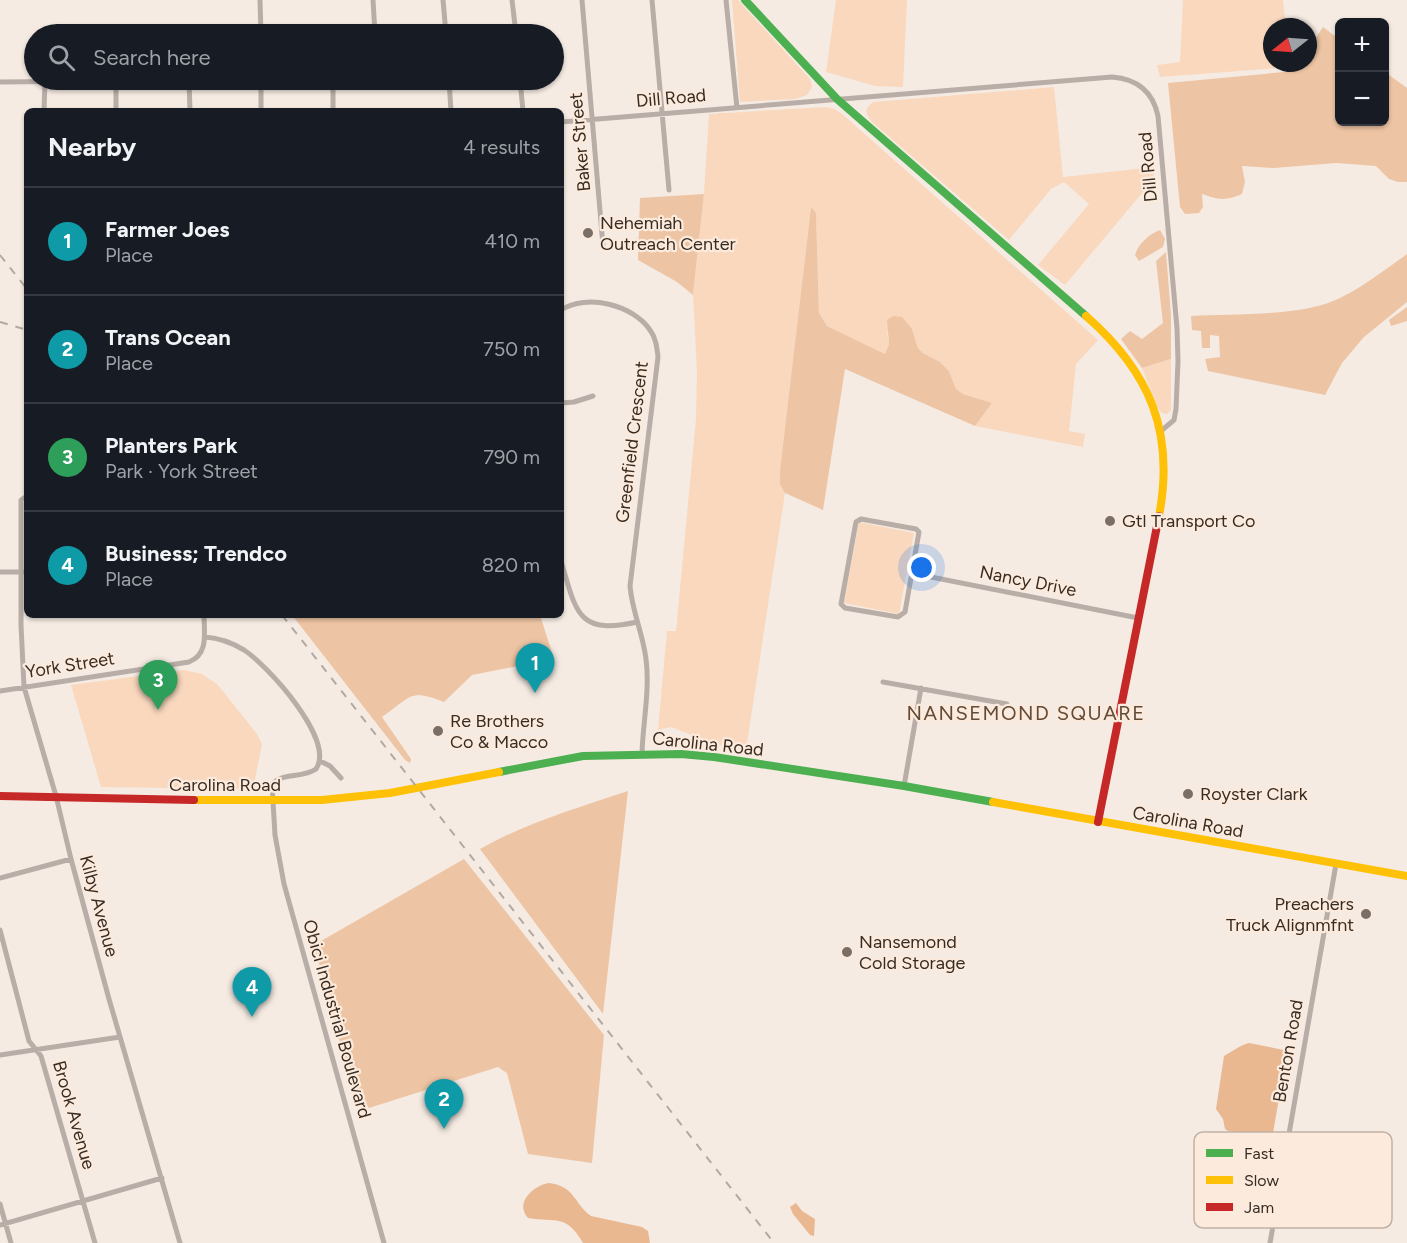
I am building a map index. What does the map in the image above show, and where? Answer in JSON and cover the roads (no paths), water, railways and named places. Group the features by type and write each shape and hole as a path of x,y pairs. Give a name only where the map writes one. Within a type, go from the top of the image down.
{"main road":[{"path":"745,0 837,99 1110,337 1143,382 1151,399 1161,432 1165,456 1164,489 1098,822"},
{"name":"Carolina Road","path":"0,796 167,800 322,800 390,794 567,759 642,753 714,757 904,786 1407,876"}],"street":[{"path":"260,0 261,24"},
{"path":"373,0 374,24"},
{"path":"443,0 445,24"},
{"path":"512,0 515,24"},
{"name":"Baker Street","path":"582,0 603,246"},
{"path":"651,0 669,190"},
{"path":"726,0 737,108"},
{"name":"Dill Road","path":"564,122 1112,77 1130,80 1145,88 1153,99 1158,116 1177,328 1176,409 1171,424 1161,432"},
{"path":"0,82 24,81"},
{"path":"44,108 45,90"},
{"path":"116,90 116,108"},
{"path":"189,90 189,108"},
{"path":"261,90 261,108"},
{"path":"333,90 333,108"},
{"path":"450,90 451,108"},
{"path":"521,90 523,108"},
{"name":"Greenfield Crescent","path":"564,308 573,304 589,302 621,309 645,324 655,339 658,349 631,573 631,599 644,643 648,674 642,753"},
{"path":"564,403 584,400 593,396"},
{"name":"Kilby Avenue","path":"24,497 24,687 56,796 71,860 120,1037 180,1243"},
{"path":"858,520 919,532 911,573 904,612 898,617 845,608 841,604 858,520"},
{"path":"564,570 575,605 587,620 609,627 637,622"},
{"path":"0,572 24,572"},
{"name":"Nancy Drive","path":"911,573 1138,618"},
{"path":"204,618 205,637 231,642 244,650 276,678 309,725 317,742 321,756 316,769 294,777 280,777 272,785 273,800"},
{"name":"York Street","path":"0,691 194,660 202,651 205,637"},
{"path":"883,682 1007,704"},
{"path":"904,786 921,688"},
{"path":"320,761 330,766 341,778"},
{"name":"Obici Industrial Boulevard","path":"273,800 275,835 284,884 384,1243"},
{"path":"0,878 71,860"},
{"name":"Benton Road","path":"1289,1132 1336,864"},
{"name":"Brook Avenue","path":"0,930 29,1041 41,1056 95,1243"},
{"path":"0,1055 120,1037"},
{"path":"3,1224 162,1178"},
{"path":"0,1204 3,1224 11,1243"},
{"name":"Benton Road","path":"1270,1243 1273,1228"}],"railway":[{"path":"0,255 24,285"},
{"path":"0,322 24,329"},
{"path":"284,618 774,1243"}],"place":[{"name":"Nehemiah Outreach Center","path":"588,233"},
{"name":"Gtl Transport Co","path":"1110,521"},
{"name":"Farmer Joes","path":"535,693"},
{"name":"Planters Park","path":"158,710"},
{"name":"Re Brothers Co & Macco","path":"438,731"},
{"name":"Royster Clark","path":"1188,794"},
{"name":"Preachers Truck Alignmfnt","path":"1366,914"},
{"name":"Nansemond Cold Storage","path":"847,952"},
{"name":"Business; Trendco","path":"252,1017"},
{"name":"Trans Ocean","path":"444,1129"}],"district":[{"name":"NANSEMOND SQUARE","path":"1026,713"}]}
